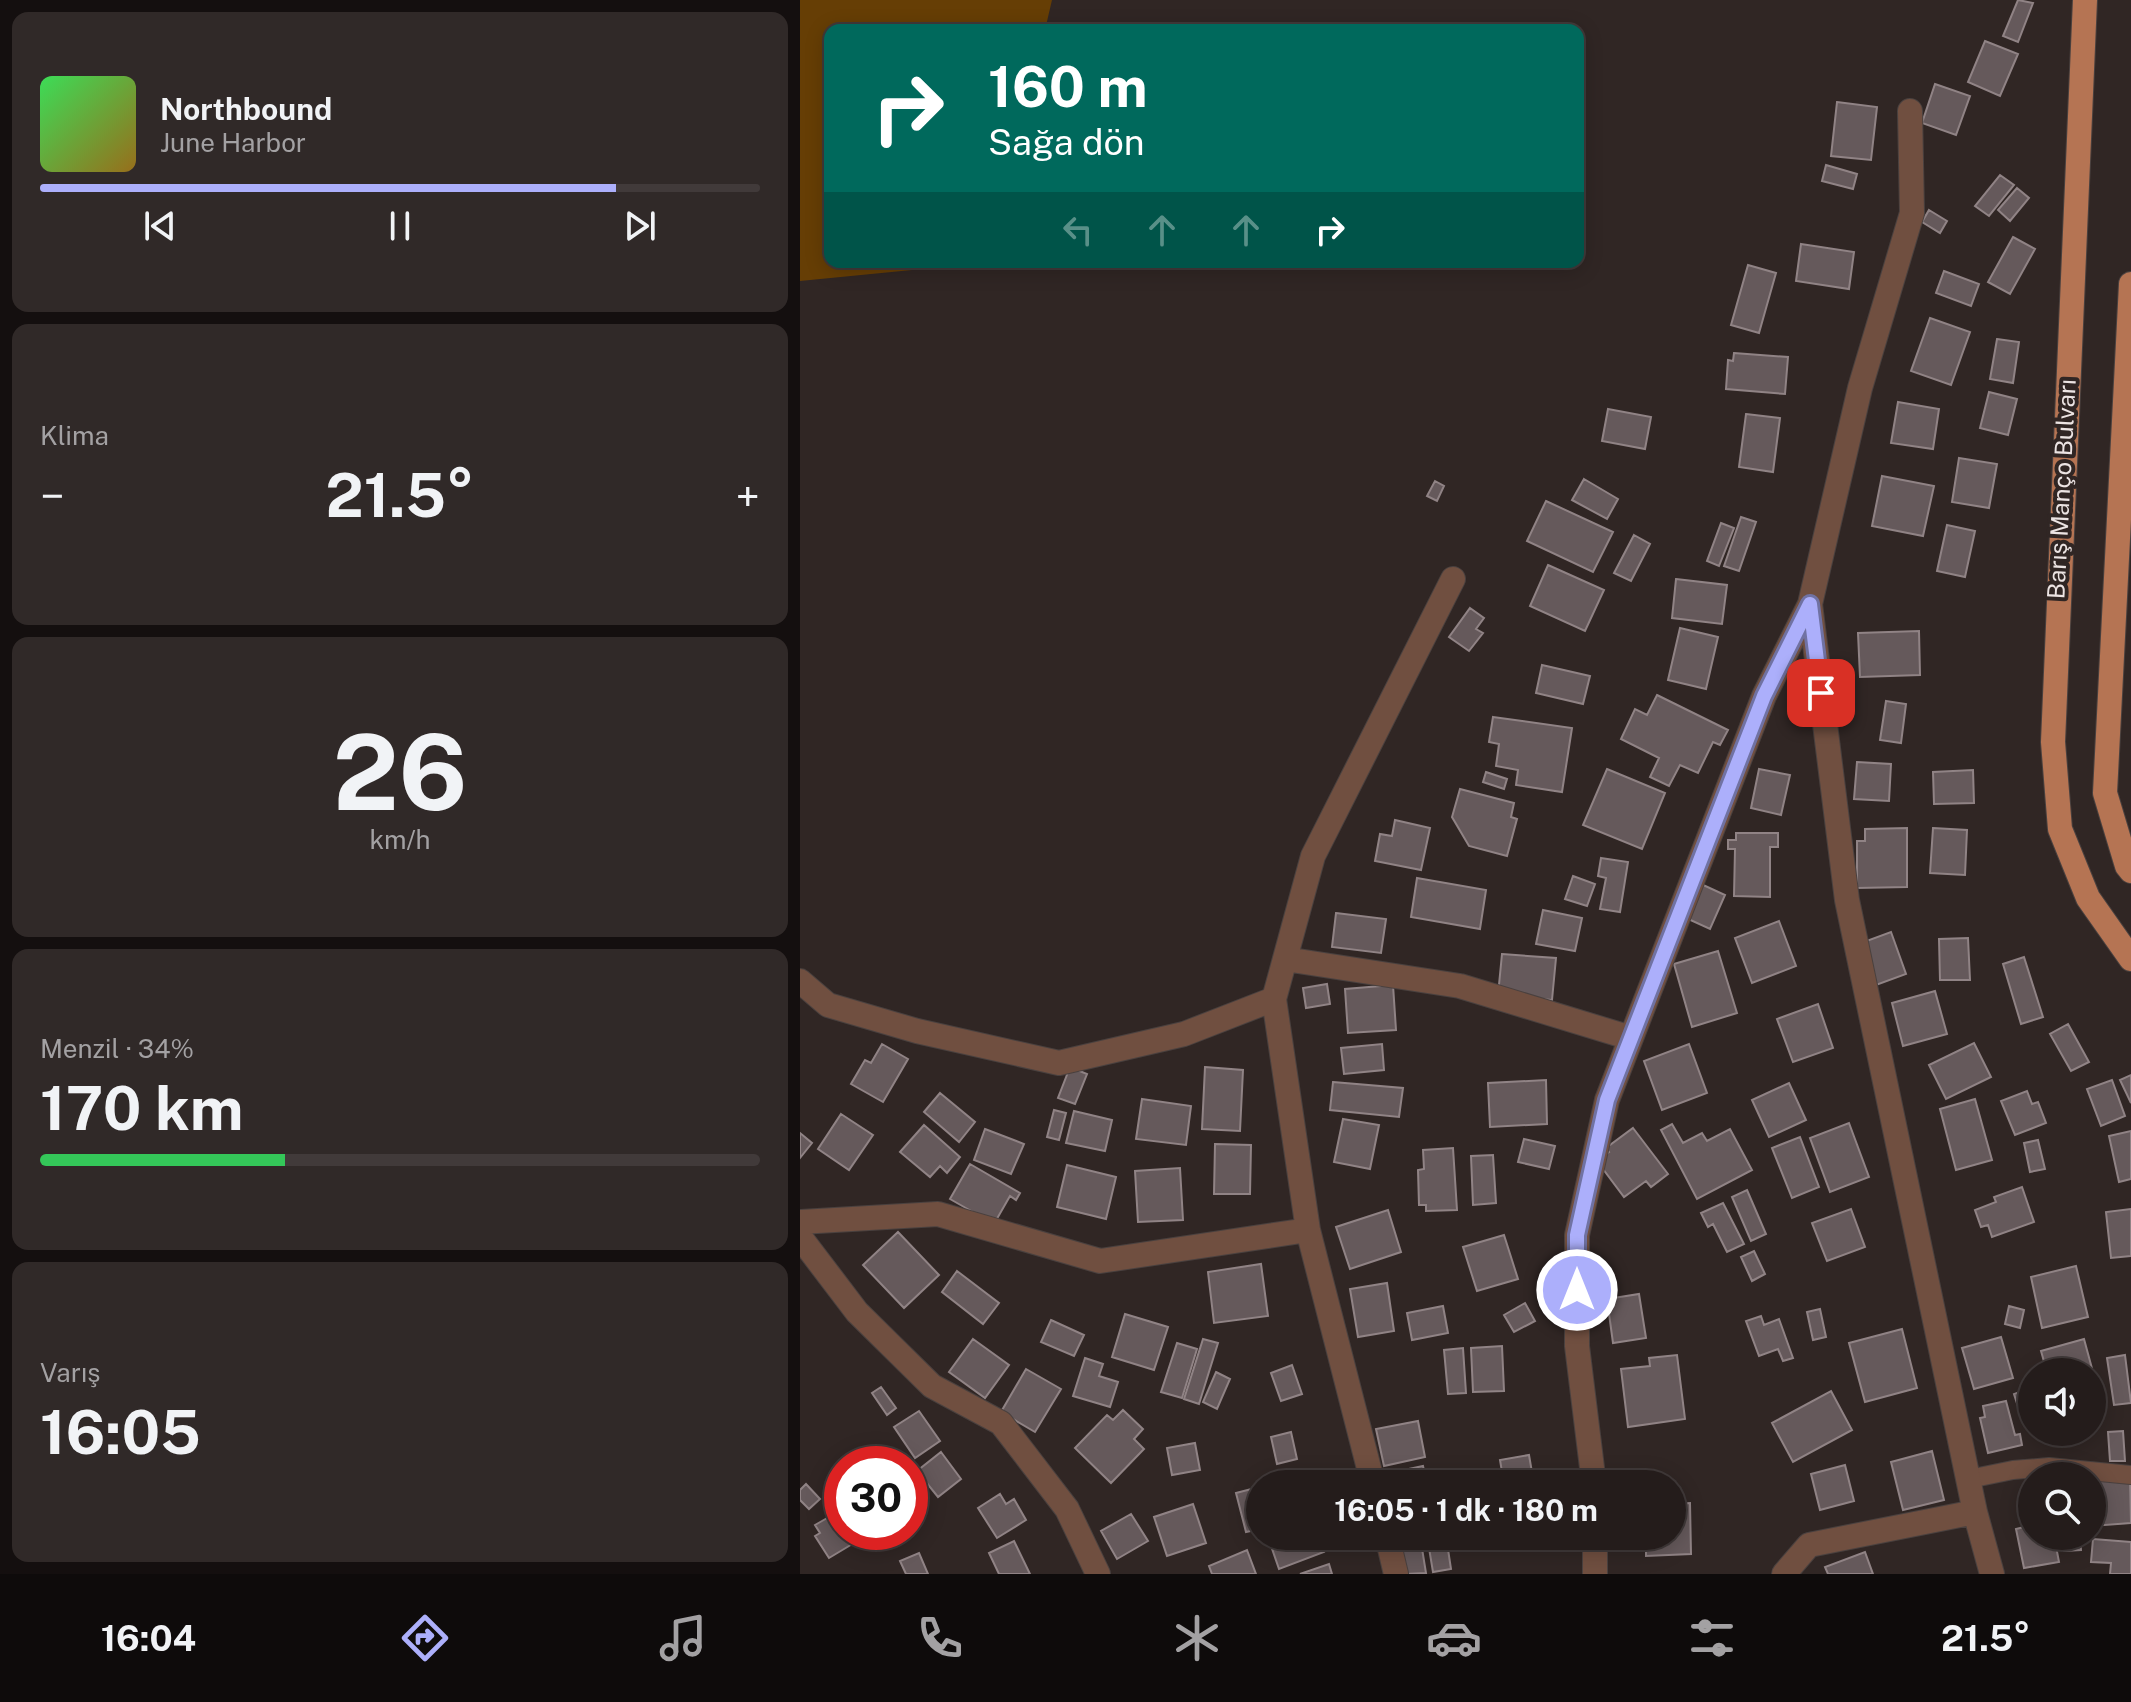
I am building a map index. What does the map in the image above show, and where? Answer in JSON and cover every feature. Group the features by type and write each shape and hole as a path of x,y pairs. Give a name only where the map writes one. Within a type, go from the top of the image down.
{"main road":[{"name":"Barış Manço Bulvarı","path":"2085,0 2053,742 2060,829 2088,898 2131,959"},
{"path":"2131,284 2123,590 2105,793 2131,871"}],"street":[{"path":"1592,1470 1577,1346 1577,1235 1607,1100 1764,696 1810,604 1860,388 1912,213 1910,111"},
{"path":"1369,1470 1308,1230 1274,999 1313,856 1453,579"},
{"path":"1810,604 1847,900 1975,1512 1992,1574"},
{"path":"1285,959 1460,986 1631,1038"},
{"path":"800,981 828,1005 917,1031 1059,1063 1184,1034 1274,999"},
{"path":"800,1222 938,1214 1100,1261 1308,1230"},
{"path":"800,1237 857,1312 932,1386 1001,1423 1067,1509 1098,1574"},
{"path":"1784,1574 1809,1545 1975,1512"},
{"path":"1390,1550 1396,1574"},
{"path":"1595,1550 1595,1574"}],"lane":[{"path":"1969,1479 2049,1467 2131,1475"}],"shaded area":[{"path":"800,0 1052,0 1046,24 824,24 824,268 964,268 800,281"}],"building":[{"path":"2018,0 2033,3 2018,42 2003,36"},
{"path":"1985,41 2018,54 2000,96 1968,82"},
{"path":"1935,84 1970,96 1956,135 1922,123"},
{"path":"1837,102 1877,107 1871,160 1831,156"},
{"path":"1826,165 1857,174 1853,189 1822,181"},
{"path":"2000,175 2014,185 1989,216 1975,206"},
{"path":"2017,188 2029,198 2010,221 1998,210"},
{"path":"1929,210 1947,221 1940,233 1922,222"},
{"path":"2013,237 2035,249 2010,294 1988,282"},
{"path":"1801,244 1854,252 1849,289 1796,281"},
{"path":"1748,265 1776,273 1759,333 1731,325"},
{"path":"1944,271 1979,284 1971,306 1936,293"},
{"path":"1930,318 1970,332 1951,385 1911,371"},
{"path":"1997,339 2019,342 2013,383 1990,379"},
{"path":"1734,353 1788,357 1785,394 1726,389 1728,360 1733,361"},
{"path":"1989,392 2017,399 2008,435 1980,428"},
{"path":"1898,402 1939,409 1933,449 1891,443"},
{"path":"1608,409 1651,417 1645,449 1602,441"},
{"path":"1746,414 1780,418 1773,472 1739,467"},
{"path":"1959,458 1997,464 1989,508 1952,502"},
{"path":"1882,476 1934,486 1923,536 1872,526"},
{"path":"1584,479 1618,499 1607,519 1572,500"},
{"path":"1435,481 1444,486 1437,501 1427,496"},
{"path":"1546,501 1613,532 1593,572 1527,541"},
{"path":"1741,517 1756,522 1739,571 1724,566"},
{"path":"1721,523 1734,528 1719,566 1707,561"},
{"path":"1947,525 1975,531 1965,577 1937,571"},
{"path":"1634,535 1650,544 1631,581 1614,573"},
{"path":"1548,565 1604,590 1585,631 1530,606"},
{"path":"1676,579 1727,585 1722,624 1672,618"},
{"path":"1470,608 1484,618 1476,629 1483,633 1469,651 1449,637"},
{"path":"1680,628 1718,637 1706,689 1668,680"},
{"path":"1919,631 1920,675 1860,677 1858,633"},
{"path":"1542,665 1590,676 1583,704 1536,693"},
{"path":"1657,695 1728,730 1720,745 1713,742 1698,773 1680,765 1669,786 1650,777 1659,758 1621,739 1635,709 1647,715"},
{"path":"1886,701 1906,704 1901,743 1880,740"},
{"path":"1493,717 1572,728 1562,792 1516,785 1518,770 1496,766 1499,744 1489,742"},
{"path":"1857,762 1891,764 1889,801 1854,799"},
{"path":"1607,769 1665,793 1642,849 1583,825"},
{"path":"1759,769 1790,775 1781,815 1751,808"},
{"path":"1973,770 1974,803 1934,804 1933,772"},
{"path":"1486,772 1507,779 1504,789 1483,782"},
{"path":"1460,789 1514,803 1511,817 1517,819 1507,856 1469,846 1452,817"},
{"path":"1395,820 1430,828 1421,870 1375,861 1380,834 1392,836"},
{"path":"1907,828 1907,887 1857,888 1857,841 1865,841 1865,829"},
{"path":"1933,828 1967,830 1965,875 1930,873"},
{"path":"1736,833 1778,833 1778,847 1770,847 1770,897 1734,896 1735,849 1728,849 1728,840 1736,840"},
{"path":"1601,858 1628,862 1620,912 1600,909 1606,878 1598,876"},
{"path":"1573,876 1595,884 1587,906 1565,899"},
{"path":"1417,878 1486,890 1480,929 1411,917"},
{"path":"1701,884 1725,895 1710,929 1686,918"},
{"path":"1543,910 1582,918 1575,951 1536,944"},
{"path":"1336,913 1386,919 1381,953 1332,947"},
{"path":"1779,921 1796,966 1752,983 1735,938"},
{"path":"1891,932 1906,974 1876,985 1861,943"},
{"path":"1968,938 1970,980 1940,980 1939,939"},
{"path":"1718,951 1737,1013 1692,1027 1674,964"},
{"path":"1502,954 1556,958 1552,1000 1498,995"},
{"path":"2024,957 2043,1017 2021,1024 2003,964"},
{"path":"1327,984 1330,1004 1306,1008 1303,988"},
{"path":"1393,985 1396,1030 1348,1033 1345,989"},
{"path":"1935,991 1947,1034 1903,1046 1892,1003"},
{"path":"1818,1004 1833,1048 1793,1062 1777,1019"},
{"path":"2068,1024 2089,1062 2071,1071 2050,1034"},
{"path":"1974,1043 1991,1077 1946,1099 1929,1065"},
{"path":"882,1044 908,1059 883,1102 851,1084 865,1060 871,1063"},
{"path":"1382,1044 1384,1070 1344,1074 1341,1048"},
{"path":"1689,1044 1707,1093 1662,1110 1644,1061"},
{"path":"1070,1067 1087,1074 1075,1104 1058,1098"},
{"path":"1205,1067 1243,1070 1240,1131 1202,1129"},
{"path":"2131,1075 2131,1103 2120,1080"},
{"path":"1546,1080 1547,1124 1490,1127 1488,1083"},
{"path":"2112,1080 2125,1116 2101,1126 2087,1089"},
{"path":"1333,1082 1403,1088 1399,1117 1330,1110"},
{"path":"1789,1083 1806,1120 1769,1137 1752,1100"},
{"path":"2027,1091 2032,1104 2038,1102 2046,1123 2015,1135 2001,1101"},
{"path":"940,1093 975,1122 959,1142 924,1112"},
{"path":"1142,1099 1191,1106 1186,1145 1136,1139"},
{"path":"1975,1099 1992,1160 1956,1170 1940,1109"},
{"path":"1054,1110 1066,1113 1059,1140 1047,1137"},
{"path":"1074,1111 1112,1120 1105,1151 1066,1143"},
{"path":"841,1114 873,1135 849,1170 818,1149"},
{"path":"1343,1119 1379,1125 1370,1169 1334,1162"},
{"path":"1849,1123 1869,1177 1830,1192 1810,1138"},
{"path":"1672,1124 1683,1143 1702,1133 1707,1141 1730,1129 1752,1170 1697,1199 1661,1130"},
{"path":"924,1125 960,1157 947,1173 940,1166 930,1177 900,1152"},
{"path":"1633,1128 1668,1174 1651,1187 1646,1181 1624,1197 1597,1161 1609,1152 1606,1148"},
{"path":"985,1129 1024,1144 1011,1174 974,1160"},
{"path":"2131,1131 2131,1179 2119,1182 2109,1136"},
{"path":"800,1133 812,1143 800,1158"},
{"path":"1800,1137 1819,1187 1792,1198 1772,1148"},
{"path":"1524,1139 1555,1146 1549,1169 1518,1162"},
{"path":"2038,1140 2045,1169 2030,1172 2024,1143"},
{"path":"1215,1144 1251,1145 1250,1194 1214,1194"},
{"path":"1453,1148 1457,1210 1426,1211 1426,1205 1419,1205 1418,1170 1424,1169 1423,1150"},
{"path":"1493,1155 1496,1203 1473,1205 1471,1156"},
{"path":"970,1164 1020,1193 1016,1200 1010,1196 994,1224 950,1199"},
{"path":"1067,1165 1116,1177 1106,1219 1057,1207"},
{"path":"1180,1168 1183,1220 1138,1222 1135,1171"},
{"path":"2022,1187 2034,1222 1992,1237 1988,1225 1981,1227 1975,1210 1996,1202 1994,1197"},
{"path":"1747,1190 1766,1234 1751,1241 1732,1197"},
{"path":"1723,1203 1744,1244 1727,1252 1713,1224 1708,1227 1701,1213"},
{"path":"1851,1209 1865,1247 1827,1261 1812,1223"},
{"path":"2131,1209 2131,1256 2111,1258 2106,1212"},
{"path":"1388,1210 1401,1252 1350,1269 1336,1227"},
{"path":"898,1232 939,1275 904,1308 863,1265"},
{"path":"1504,1235 1518,1279 1477,1291 1463,1247"},
{"path":"1754,1251 1765,1274 1752,1281 1741,1257"},
{"path":"1261,1264 1268,1316 1214,1323 1208,1272"},
{"path":"2076,1266 2088,1317 2042,1328 2031,1277"},
{"path":"957,1271 999,1303 983,1324 942,1292"},
{"path":"1387,1283 1394,1331 1358,1337 1350,1289"},
{"path":"1639,1294 1646,1338 1613,1343 1607,1299"},
{"path":"1525,1303 1535,1321 1514,1332 1504,1315"},
{"path":"1443,1306 1448,1333 1412,1340 1407,1313"},
{"path":"2009,1306 2024,1310 2020,1328 2005,1324"},
{"path":"1820,1309 1826,1337 1813,1340 1807,1312"},
{"path":"1125,1314 1168,1327 1154,1370 1112,1357"},
{"path":"1761,1316 1764,1325 1779,1319 1793,1358 1783,1361 1778,1349 1759,1356 1746,1321"},
{"path":"1051,1320 1084,1335 1074,1356 1041,1342"},
{"path":"1902,1329 1917,1388 1865,1402 1849,1343"},
{"path":"2001,1337 2013,1378 1974,1389 1962,1348"},
{"path":"973,1339 1009,1365 985,1398 949,1372"},
{"path":"1203,1339 1218,1343 1199,1404 1184,1399"},
{"path":"2084,1339 2089,1358 2043,1358 2041,1351"},
{"path":"1177,1343 1197,1349 1182,1398 1161,1392"},
{"path":"1502,1346 1504,1391 1473,1392 1471,1348"},
{"path":"1463,1348 1466,1393 1448,1394 1444,1350"},
{"path":"1677,1355 1685,1419 1628,1427 1621,1369 1650,1366 1649,1358"},
{"path":"2125,1355 2131,1403 2114,1405 2107,1358"},
{"path":"1085,1358 1103,1364 1099,1376 1118,1382 1110,1407 1073,1396"},
{"path":"1292,1365 1302,1394 1281,1401 1271,1373"},
{"path":"1026,1369 1061,1389 1035,1432 1001,1412"},
{"path":"1216,1372 1230,1379 1217,1409 1203,1402"},
{"path":"881,1387 896,1408 887,1415 872,1393"},
{"path":"1831,1391 1852,1430 1793,1462 1772,1423"},
{"path":"2006,1401 2015,1435 2018,1434 2018,1446 1988,1453 1980,1418 1985,1417 1983,1406"},
{"path":"1123,1410 1143,1429 1134,1439 1144,1449 1111,1483 1075,1448 1107,1415 1113,1420"},
{"path":"919,1411 940,1441 928,1449 928,1446 907,1446 894,1427"},
{"path":"1418,1421 1425,1457 1384,1466 1376,1429"},
{"path":"2123,1431 2125,1461 2110,1461 2108,1432"},
{"path":"1291,1432 1297,1459 1277,1464 1271,1437"},
{"path":"1195,1443 1200,1470 1172,1475 1167,1448"},
{"path":"1932,1451 1944,1500 1903,1510 1891,1462"},
{"path":"941,1452 961,1479 938,1497 928,1485 928,1462"},
{"path":"1529,1455 1532,1470 1502,1470 1500,1460"},
{"path":"1845,1465 1854,1501 1820,1510 1811,1474"},
{"path":"2130,1476 2131,1523 2106,1525 2106,1478"},
{"path":"806,1484 820,1499 809,1509 800,1500 800,1490"},
{"path":"1246,1490 1246,1532 1236,1493"},
{"path":"1000,1494 1006,1504 1014,1499 1026,1520 997,1538 978,1508"},
{"path":"1686,1503 1690,1503 1691,1554 1646,1556 1646,1550 1686,1550"},
{"path":"1193,1504 1206,1543 1167,1556 1154,1517"},
{"path":"1131,1514 1148,1541 1117,1559 1101,1531"},
{"path":"824,1520 824,1550 842,1550 829,1558 815,1536 820,1533 815,1525"},
{"path":"2106,1540 2131,1542 2131,1574 2110,1574 2111,1563 2091,1562 2092,1550 2106,1550"},
{"path":"1014,1541 1030,1574 999,1574 989,1553"},
{"path":"1247,1550 1256,1574 1212,1574 1209,1566"},
{"path":"1272,1550 1323,1550 1324,1552 1279,1569"},
{"path":"1402,1550 1422,1550 1426,1573 1405,1574"},
{"path":"1429,1550 1448,1550 1451,1569 1433,1572"},
{"path":"2020,1550 2057,1550 2059,1562 2024,1568"},
{"path":"1865,1552 1873,1574 1828,1574 1825,1567"},
{"path":"919,1553 928,1574 906,1574 900,1561"},
{"path":"1329,1564 1332,1574 1300,1574"}],"route":[{"path":"1577,1290 1577,1235 1607,1100 1764,696 1810,604 1821,693"}]}
